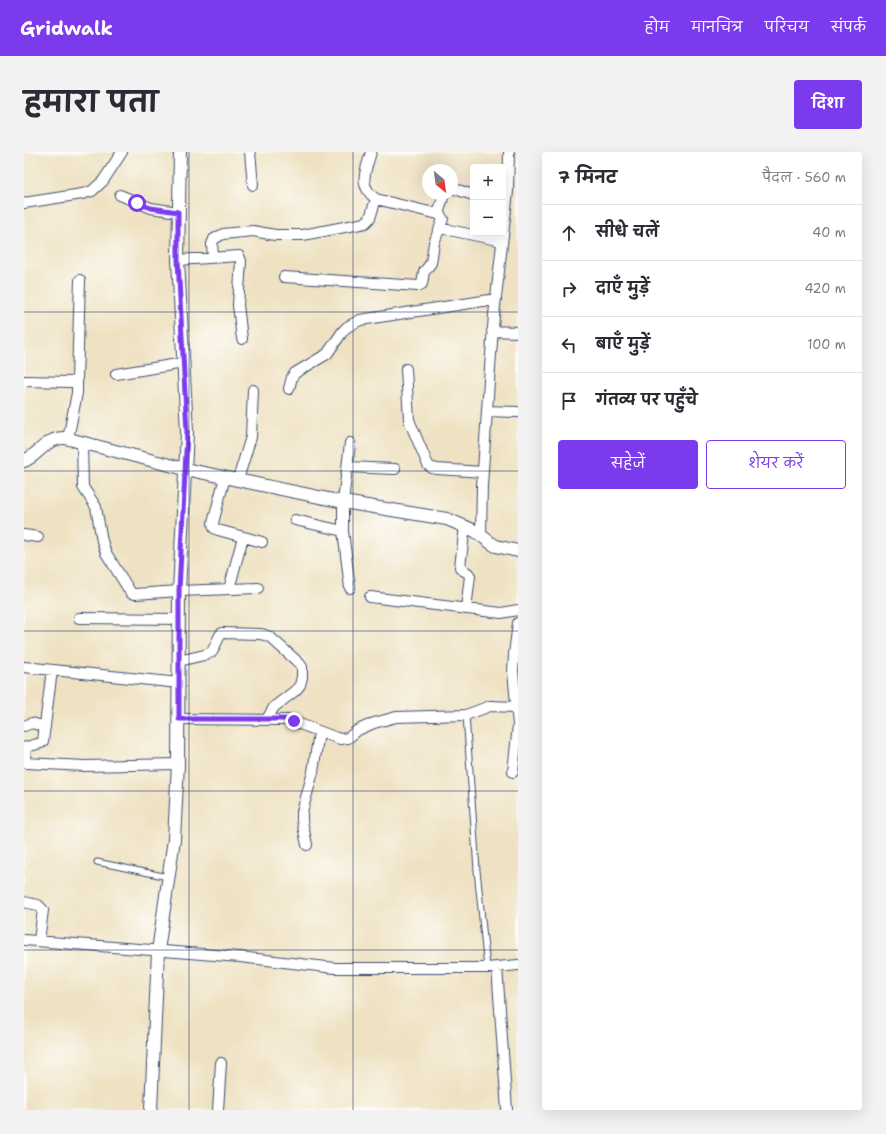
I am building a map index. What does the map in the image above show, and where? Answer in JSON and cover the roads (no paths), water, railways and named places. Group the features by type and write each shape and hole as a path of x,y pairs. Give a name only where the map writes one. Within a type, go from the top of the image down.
{"street":[{"path":"24,203 82,194 92,191 103,181 122,152"},
{"path":"151,1110 158,951 174,839 178,764 179,591 187,432 178,260 180,152"},
{"path":"250,152 253,185"},
{"path":"284,278 420,285 423,282 424,272 431,263 434,243 442,219 438,214 376,199 368,191 364,180 371,152"},
{"path":"506,200 509,178 509,152"},
{"path":"458,190 470,194"},
{"path":"120,195 151,208 178,212"},
{"path":"213,258 212,244 214,239 218,236 253,230 275,235 292,236 323,232 366,223 370,218 376,199"},
{"path":"438,214 442,200"},
{"path":"440,228 502,241"},
{"path":"481,534 483,472 492,331 502,236"},
{"path":"178,260 235,256 239,256 241,258 238,305 242,339"},
{"path":"68,439 77,393 80,280"},
{"path":"289,389 292,377 295,373 327,354 347,327 360,320 496,299"},
{"path":"492,331 518,332"},
{"path":"116,374 184,363"},
{"path":"406,369 409,420 428,464 432,468 437,469 483,472"},
{"path":"24,380 71,382 77,380"},
{"path":"238,479 251,437 253,390"},
{"path":"488,411 518,412"},
{"path":"24,461 33,456 52,440 58,438 68,439 185,469 343,502 447,519 481,534 491,543 518,551"},
{"path":"82,443 83,487 96,507 103,548 131,593 258,588"},
{"path":"350,443 343,502 343,531 350,588"},
{"path":"347,467 395,469"},
{"path":"225,477 213,523 214,528 262,542"},
{"path":"295,520 343,531"},
{"path":"465,526 460,567 461,570 468,573 470,576 466,609"},
{"path":"24,535 38,537"},
{"path":"228,589 243,537"},
{"path":"370,597 501,613 518,610"},
{"path":"79,618 179,619"},
{"path":"513,772 518,734 514,654 518,623"},
{"path":"179,661 212,652 222,633 260,634 270,637 300,664 303,671 300,685 296,690 274,707 267,719"},
{"path":"24,667 179,683"},
{"path":"52,670 43,741 41,743 26,747 25,760 28,764 86,766 178,764"},
{"path":"179,719 289,720 344,740 364,727 390,718 409,716 466,715 490,706 516,707"},
{"path":"24,726 32,723 45,726"},
{"path":"307,845 302,821 302,812 313,772 319,732"},
{"path":"24,902 38,905 43,910 39,941"},
{"path":"24,940 240,958 335,968 492,967 518,965"},
{"path":"492,967 507,1110"},
{"path":"218,1110 220,1064"}],"lane":[{"path":"466,715 477,870 492,967"},
{"path":"97,862 168,877"}]}
